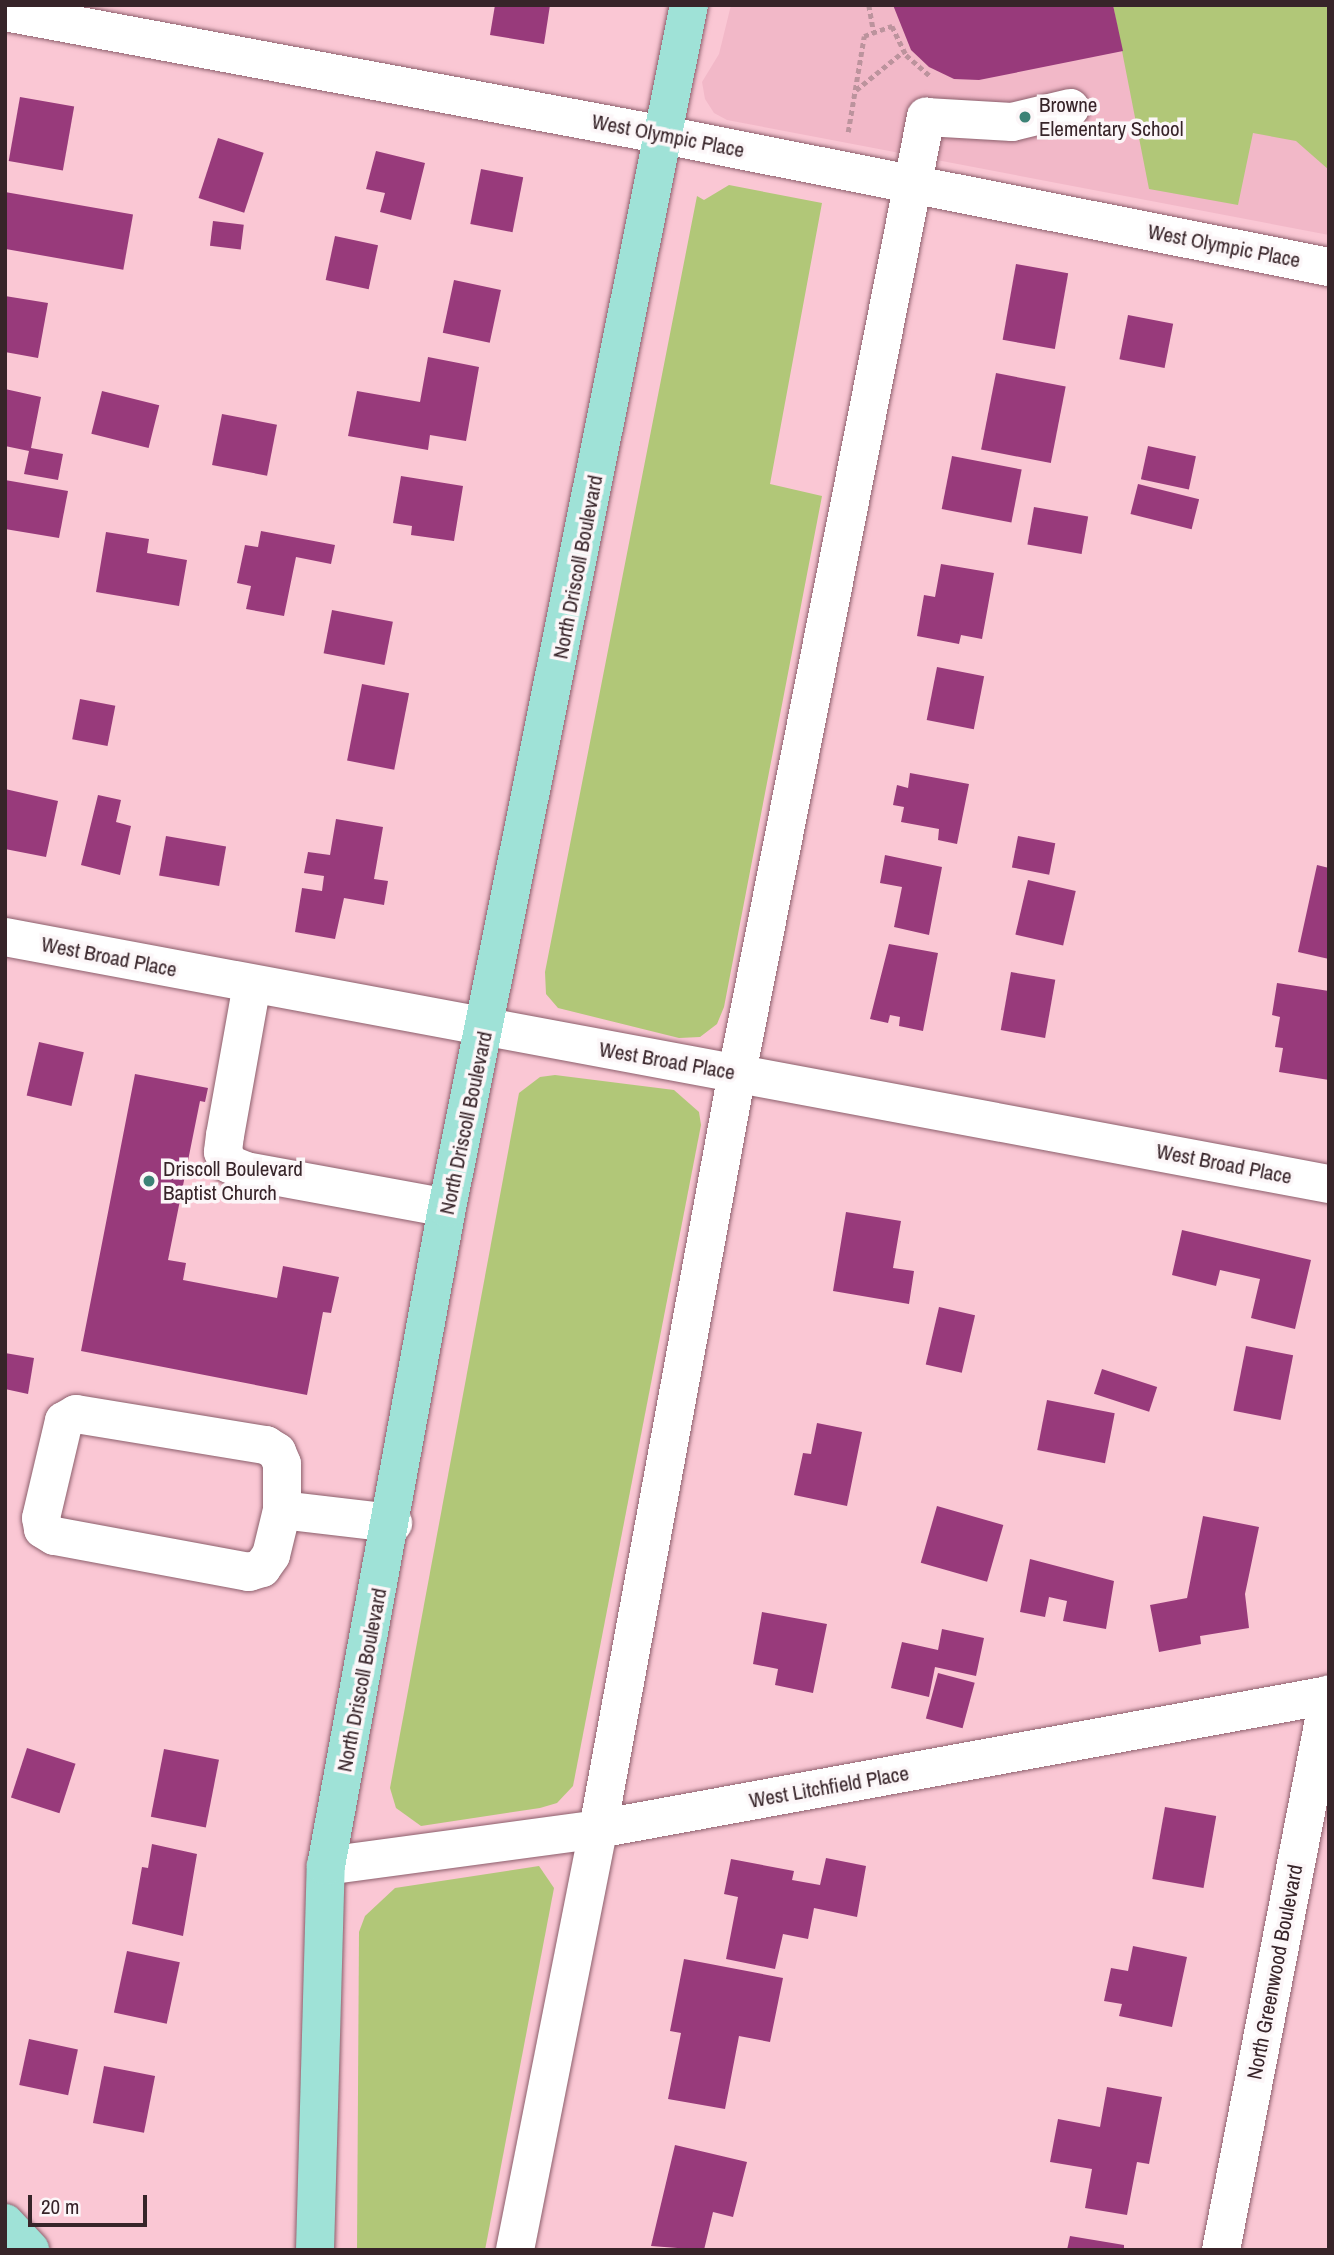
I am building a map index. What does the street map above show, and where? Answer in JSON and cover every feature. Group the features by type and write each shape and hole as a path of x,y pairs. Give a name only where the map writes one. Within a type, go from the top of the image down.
{"main road":[{"name":"North Driscoll Boulevard","path":"315,2250 326,1866 393,1523 447,1208 487,1029 689,5"},
{"path":"5,2223 30,2250"}],"street":[{"name":"West Olympic Place","path":"5,12 664,135 1329,267"},
{"path":"515,2250 598,1829 737,1073 915,185 926,117 976,123 1012,122 1070,108"},
{"name":"West Broad Place","path":"5,937 1329,1184"},
{"path":"252,984 225,1135 223,1152 229,1164 246,1171 447,1208"},
{"path":"76,1414 265,1445 277,1451 282,1464 282,1510 271,1555 262,1568 249,1572 54,1536 43,1529 41,1518 64,1421 76,1414"},
{"path":"282,1510 393,1523"},
{"name":"West Litchfield Place","path":"326,1866 598,1829 1329,1695"},
{"name":"North Greenwood Boulevard","path":"1221,2250 1329,1695"}],"path":[{"path":"869,5 874,33"},
{"path":"847,136 864,36 892,26 904,51 917,67 939,80"},
{"path":"855,90 904,51"}],"shaded area":[{"name":"Browne Elementary School","path":"731,5 1329,5 1329,235 727,120 714,113 705,99 702,82 719,54"}],"green space":[{"path":"1113,5 1329,5 1329,170 1296,141 1253,133 1238,205 1149,189"},
{"path":"729,185 822,203 770,484 822,496 724,1007 717,1024 700,1037 679,1038 558,1008 546,994 545,972 697,196 704,200"},
{"path":"555,1075 674,1090 699,1112 701,1125 573,1786 557,1803 540,1808 421,1826 396,1808 390,1788 519,1093 540,1077"},
{"path":"539,1866 554,1888 485,2250 357,2250 359,1932 365,1916 395,1888"}],"building":[{"path":"495,5 550,5 544,44 490,35"},
{"path":"893,5 1113,5 1123,51 979,80 954,79 929,67 911,50"},
{"path":"20,97 74,107 63,171 9,161"},
{"path":"218,138 264,153 244,213 199,198"},
{"path":"376,151 425,163 411,220 380,212 385,193 366,189"},
{"path":"481,169 523,177 513,232 470,224"},
{"path":"5,192 133,215 123,270 5,249"},
{"path":"213,221 244,225 241,250 210,246"},
{"path":"335,236 378,245 369,289 326,280"},
{"path":"1016,264 1068,273 1055,349 1003,340"},
{"path":"454,280 501,290 490,343 443,333"},
{"path":"5,296 48,303 38,358 5,352"},
{"path":"1128,315 1173,324 1165,368 1119,359"},
{"path":"428,357 479,367 466,441 430,435 428,450 348,436 357,391 420,402"},
{"path":"996,373 1066,387 1051,463 981,450"},
{"path":"5,389 41,397 31,448 63,454 58,480 24,474 29,451 5,446"},
{"path":"102,391 159,405 149,448 91,434"},
{"path":"222,414 277,425 267,476 212,465"},
{"path":"1148,446 1196,456 1189,489 1141,479"},
{"path":"952,456 1022,470 1011,523 942,509"},
{"path":"401,476 463,486 454,541 411,535 412,526 393,523"},
{"path":"5,480 68,491 59,538 5,529"},
{"path":"1138,484 1199,499 1192,529 1131,514"},
{"path":"1034,507 1088,517 1082,554 1027,544"},
{"path":"261,531 335,545 331,564 296,557 284,616 246,609 251,586 237,583 245,545 258,547"},
{"path":"106,532 149,539 147,553 187,560 179,606 96,592"},
{"path":"941,564 994,573 982,639 961,635 959,644 917,636 924,595 935,597"},
{"path":"332,610 393,622 384,665 324,653"},
{"path":"937,667 984,676 974,729 927,720"},
{"path":"362,684 409,693 394,770 347,761"},
{"path":"80,699 115,706 108,746 72,739"},
{"path":"910,773 969,784 957,844 938,840 939,829 901,822 904,807 893,805 897,785 908,788"},
{"path":"5,789 58,801 46,857 5,849"},
{"path":"98,795 121,800 116,822 131,826 120,875 81,865"},
{"path":"336,819 383,827 374,879 388,881 384,905 344,898 335,939 295,932 302,888 322,891 324,876 304,873 308,852 330,855"},
{"path":"166,836 226,847 219,886 159,875"},
{"path":"1018,836 1055,843 1049,875 1012,867"},
{"path":"885,855 942,867 929,935 894,927 902,887 880,883"},
{"path":"1317,865 1329,868 1329,959 1298,952"},
{"path":"1028,880 1076,891 1063,946 1015,935"},
{"path":"889,944 938,953 923,1031 899,1026 900,1017 890,1015 888,1023 870,1019"},
{"path":"1011,972 1055,980 1045,1038 1001,1030"},
{"path":"1277,983 1329,991 1329,1080 1279,1072 1283,1048 1275,1047 1280,1017 1272,1015"},
{"path":"39,1042 84,1052 71,1106 27,1096"},
{"name":"Driscoll Boulevard Baptist Church","path":"135,1074 208,1088 205,1102 200,1101 168,1260 186,1263 183,1280 277,1298 283,1266 339,1277 331,1313 323,1312 307,1395 81,1351"},
{"path":"846,1212 901,1221 893,1268 914,1271 909,1304 833,1291"},
{"path":"1182,1230 1311,1260 1295,1329 1251,1318 1260,1279 1220,1270 1216,1286 1172,1275"},
{"path":"939,1307 975,1315 962,1373 926,1364"},
{"path":"1246,1346 1293,1355 1281,1420 1233,1411"},
{"path":"5,1353 34,1358 28,1394 5,1389"},
{"path":"1102,1369 1157,1387 1149,1412 1094,1394"},
{"path":"1047,1400 1115,1413 1105,1463 1037,1450"},
{"path":"817,1423 862,1432 847,1506 794,1495 803,1453 811,1454"},
{"path":"937,1506 1003,1525 987,1582 921,1563"},
{"path":"1203,1516 1259,1527 1245,1594 1249,1628 1200,1636 1201,1644 1159,1652 1150,1605 1187,1598"},
{"path":"1030,1559 1114,1581 1106,1629 1063,1621 1067,1601 1049,1597 1045,1617 1020,1612"},
{"path":"762,1612 827,1624 813,1693 775,1685 778,1669 753,1664"},
{"path":"942,1629 984,1638 976,1676 935,1667 929,1697 891,1688 902,1642 938,1650"},
{"path":"938,1673 975,1683 963,1728 926,1718"},
{"path":"27,1748 76,1764 59,1813 11,1797"},
{"path":"164,1749 219,1760 206,1827 151,1817"},
{"path":"1165,1807 1216,1816 1204,1888 1152,1879"},
{"path":"152,1844 197,1854 183,1936 132,1924 142,1867 148,1868"},
{"path":"826,1858 866,1866 857,1917 814,1908 808,1939 783,1934 775,1969 726,1959 738,1897 724,1894 731,1859 794,1871 792,1880 820,1885"},
{"path":"1133,1946 1187,1957 1172,2027 1119,2016 1122,2004 1104,2001 1111,1968 1128,1971"},
{"path":"127,1951 180,1962 167,2024 114,2013"},
{"path":"684,1959 783,1978 770,2042 739,2036 725,2109 668,2099 681,2033 670,2031"},
{"path":"29,2039 78,2049 68,2095 19,2085"},
{"path":"104,2066 155,2076 144,2133 93,2123"},
{"path":"1107,2087 1162,2097 1149,2164 1137,2162 1127,2215 1085,2208 1092,2169 1050,2162 1058,2119 1100,2127"},
{"path":"675,2145 747,2162 733,2217 713,2212 704,2250 651,2246"},
{"path":"1070,2236 1124,2245 1124,2250 1067,2250"}],"place":[{"name":"Browne Elementary School","path":"1025,117"},
{"name":"Driscoll Boulevard Baptist Church","path":"149,1181"}]}
